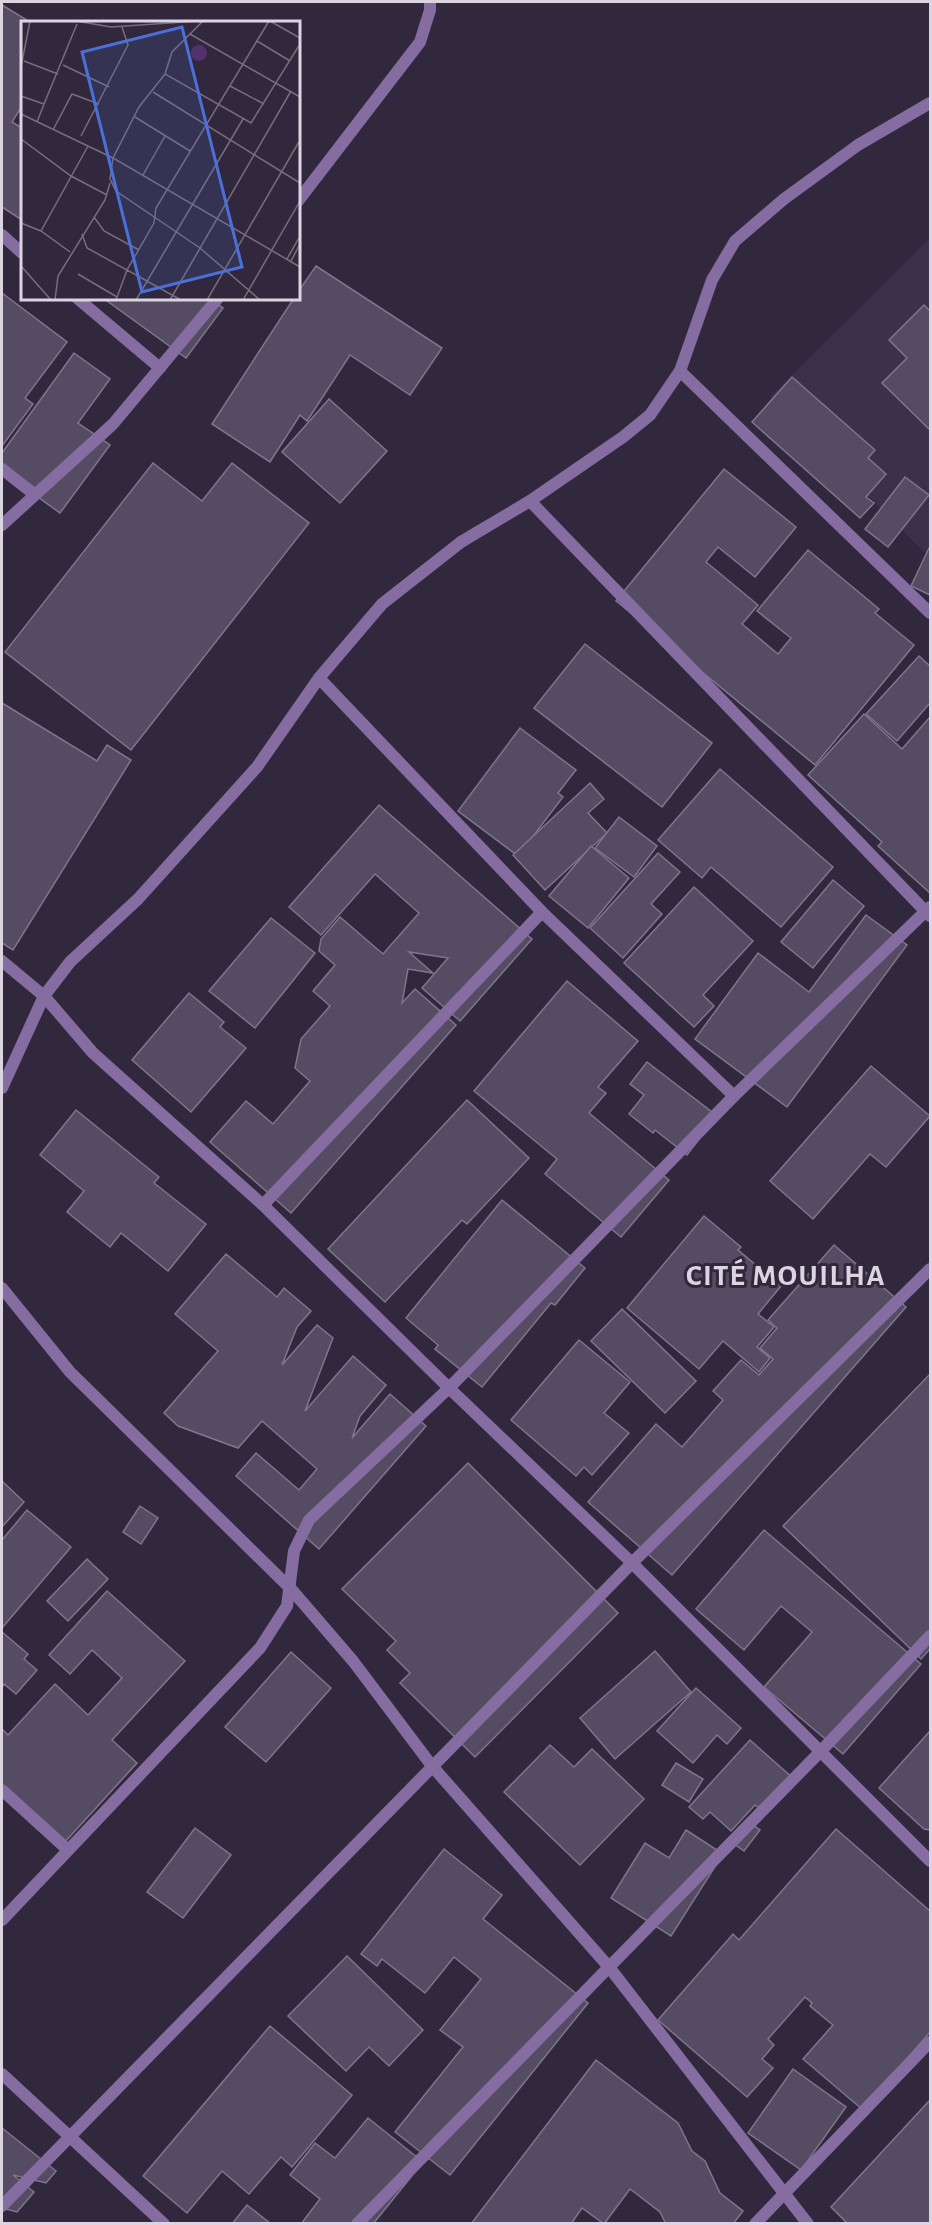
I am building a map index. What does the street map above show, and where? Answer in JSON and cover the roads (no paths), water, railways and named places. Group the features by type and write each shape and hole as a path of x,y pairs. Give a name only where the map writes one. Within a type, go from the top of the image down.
{"street":[{"path":"300,198 420,42 430,10 430,2"},
{"path":"2,1088 44,996 70,962 138,899 257,767 320,678 382,604 461,542 530,501 623,437 650,415 680,371 712,280 735,241 784,199 858,145 930,104"},
{"path":"2,236 21,252"},
{"path":"79,300 160,368"},
{"path":"2,525 113,424 216,300"},
{"path":"680,371 930,613"},
{"path":"2,469 34,494"},
{"path":"2,1920 260,1648 287,1606 291,1589 294,1551 309,1521 449,1388 734,1096 929,912 530,501"},
{"path":"320,678 542,912 734,1096"},
{"path":"263,1205 542,912"},
{"path":"2,961 44,996 93,1053 263,1205 449,1388 632,1563 930,1861"},
{"path":"2,2206 632,1563 930,1269"},
{"path":"2,1288 70,1372 291,1589 353,1661 432,1766 609,1967 808,2223"},
{"path":"357,2223 820,1752 930,1636"},
{"path":"2,1790 68,1850"},
{"path":"755,2223 930,2042"},
{"path":"2,2074 164,2223"}],"district":[{"name":"CITÉ MOUILHA","path":"786,1275"}]}
